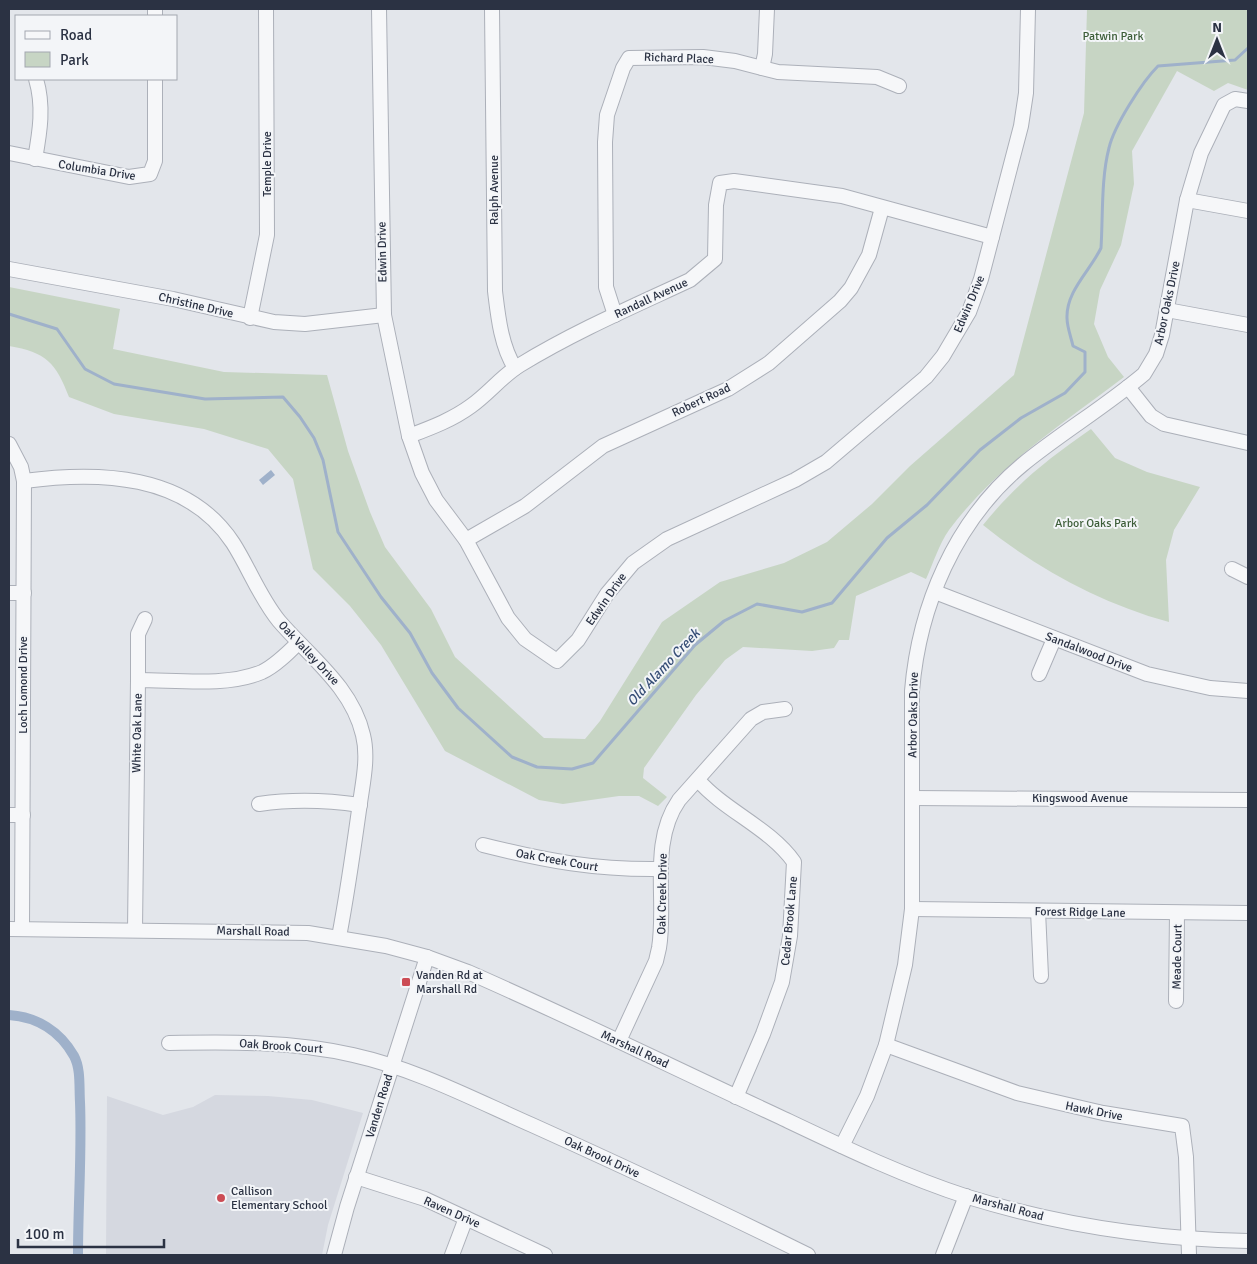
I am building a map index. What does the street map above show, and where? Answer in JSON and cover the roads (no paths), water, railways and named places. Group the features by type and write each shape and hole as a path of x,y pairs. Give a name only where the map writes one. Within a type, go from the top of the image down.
{"street":[{"name":"Temple Drive","path":"250,318 267,235 266,9"},
{"name":"Edwin Drive","path":"379,9 384,315 409,436 422,473 436,500 466,540 508,618 525,639 557,661 578,640 607,594 633,563 666,539 795,480 826,462 926,377 954,339 969,312 992,237 1024,110 1028,9"},
{"name":"Ralph Avenue","path":"492,9 495,291 502,333 509,358 515,368"},
{"path":"762,68 765,54 767,9"},
{"name":"Richard Place","path":"615,315 606,287 605,142 607,115 625,63 629,58 703,57 804,74 877,77 899,86"},
{"path":"35,159 42,111 42,97 36,80"},
{"name":"Columbia Drive","path":"9,153 129,177 150,174 155,161 155,80"},
{"name":"Arbor Oaks Drive","path":"842,1146 867,1096 886,1045 905,965 912,909 912,691 914,661 926,612 950,555 975,515 1000,485 1023,464 1144,374 1156,354 1167,310 1187,200 1201,153 1221,109 1230,100 1248,101"},
{"name":"Randall Avenue","path":"409,436 452,418 470,406 515,368 580,330 690,280 715,259 716,205 720,184 734,181 842,196 992,237"},
{"path":"1187,200 1248,211"},
{"name":"Robert Road","path":"466,540 525,506 603,446 728,389 770,362 840,301 851,288 869,256 882,208"},
{"name":"Christine Drive","path":"9,270 173,299 274,322 305,324 384,315"},
{"path":"1167,310 1248,325"},
{"path":"1128,387 1151,416 1164,424 1248,443"},
{"name":"Loch Lomond Drive","path":"9,444 21,467 24,481 24,593 16,815 15,929"},
{"name":"Oak Valley Drive","path":"24,481 60,477 134,480 158,486 180,496 210,517 224,531 277,619 344,691 357,714 363,736 365,758 360,804 339,937"},
{"path":"1232,569 1248,577"},
{"name":"Sandalwood Drive","path":"935,592 1155,676 1210,688 1248,691"},
{"path":"9,593 24,593"},
{"path":"138,680 138,634 145,619"},
{"path":"1039,674 1054,639"},
{"name":"White Oak Lane","path":"135,930 138,680 229,680 247,677 264,671 298,642"},
{"name":"Oak Creek Drive","path":"619,1042 656,961 659,948 664,827 669,814 679,800 751,719 763,712 785,709"},
{"name":"Cedar Brook Lane","path":"698,780 708,791 753,822 794,862 790,936 782,982 763,1034 736,1097"},
{"name":"Kingswood Avenue","path":"912,798 1248,800"},
{"path":"259,804 293,800 360,804"},
{"name":"Oak Creek Court","path":"482,845 578,866 605,869 661,869"},
{"name":"Forest Ridge Lane","path":"912,909 1248,914"},
{"path":"1038,911 1041,976"},
{"name":"Meade Court","path":"1176,1001 1177,912"},
{"name":"Marshall Road","path":"15,929 276,931 366,941 427,957 497,985 842,1146 966,1196 1069,1222 1188,1239 1248,1241"},
{"name":"Vanden Road","path":"334,1255 356,1177 427,957"},
{"name":"Oak Brook Court","path":"169,1043 293,1044 354,1055 392,1065"},
{"name":"Hawk Drive","path":"886,1045 1017,1092 1103,1113 1182,1126 1186,1157 1189,1255"},
{"name":"Oak Brook Drive","path":"392,1065 435,1082 610,1160 808,1255"},
{"name":"Raven Drive","path":"356,1177 425,1199 545,1255"},
{"path":"943,1255 966,1196"},
{"path":"452,1255 466,1218"}],"water":[{"path":"271,470 275,475 263,485 259,480"}],"waterway":[{"name":"Old Alamo Creek","path":"9,314 57,329 85,369 114,384 205,399 283,397 314,438 323,460 338,532 381,597 410,633 432,673 458,708 512,757 537,767 572,769 593,763 695,645 724,621 757,604 802,612 832,603 887,538 927,505 980,450 1021,418 1065,393 1085,372 1085,352 1073,346 1067,318 1068,308 1074,290 1101,248 1106,160 1112,139 1122,117 1137,93 1158,66 1235,60 1248,48"},
{"path":"9,1015 38,1022 55,1033 68,1047 78,1067 80,1121 78,1255"}],"place":[{"name":"Vanden Rd at Marshall Rd","path":"406,982"},
{"name":"Callison Elementary School","path":"221,1198"}],"park label":[{"name":"Patwin Park","path":"1113,36"},
{"name":"Arbor Oaks Park","path":"1096,523"}]}
